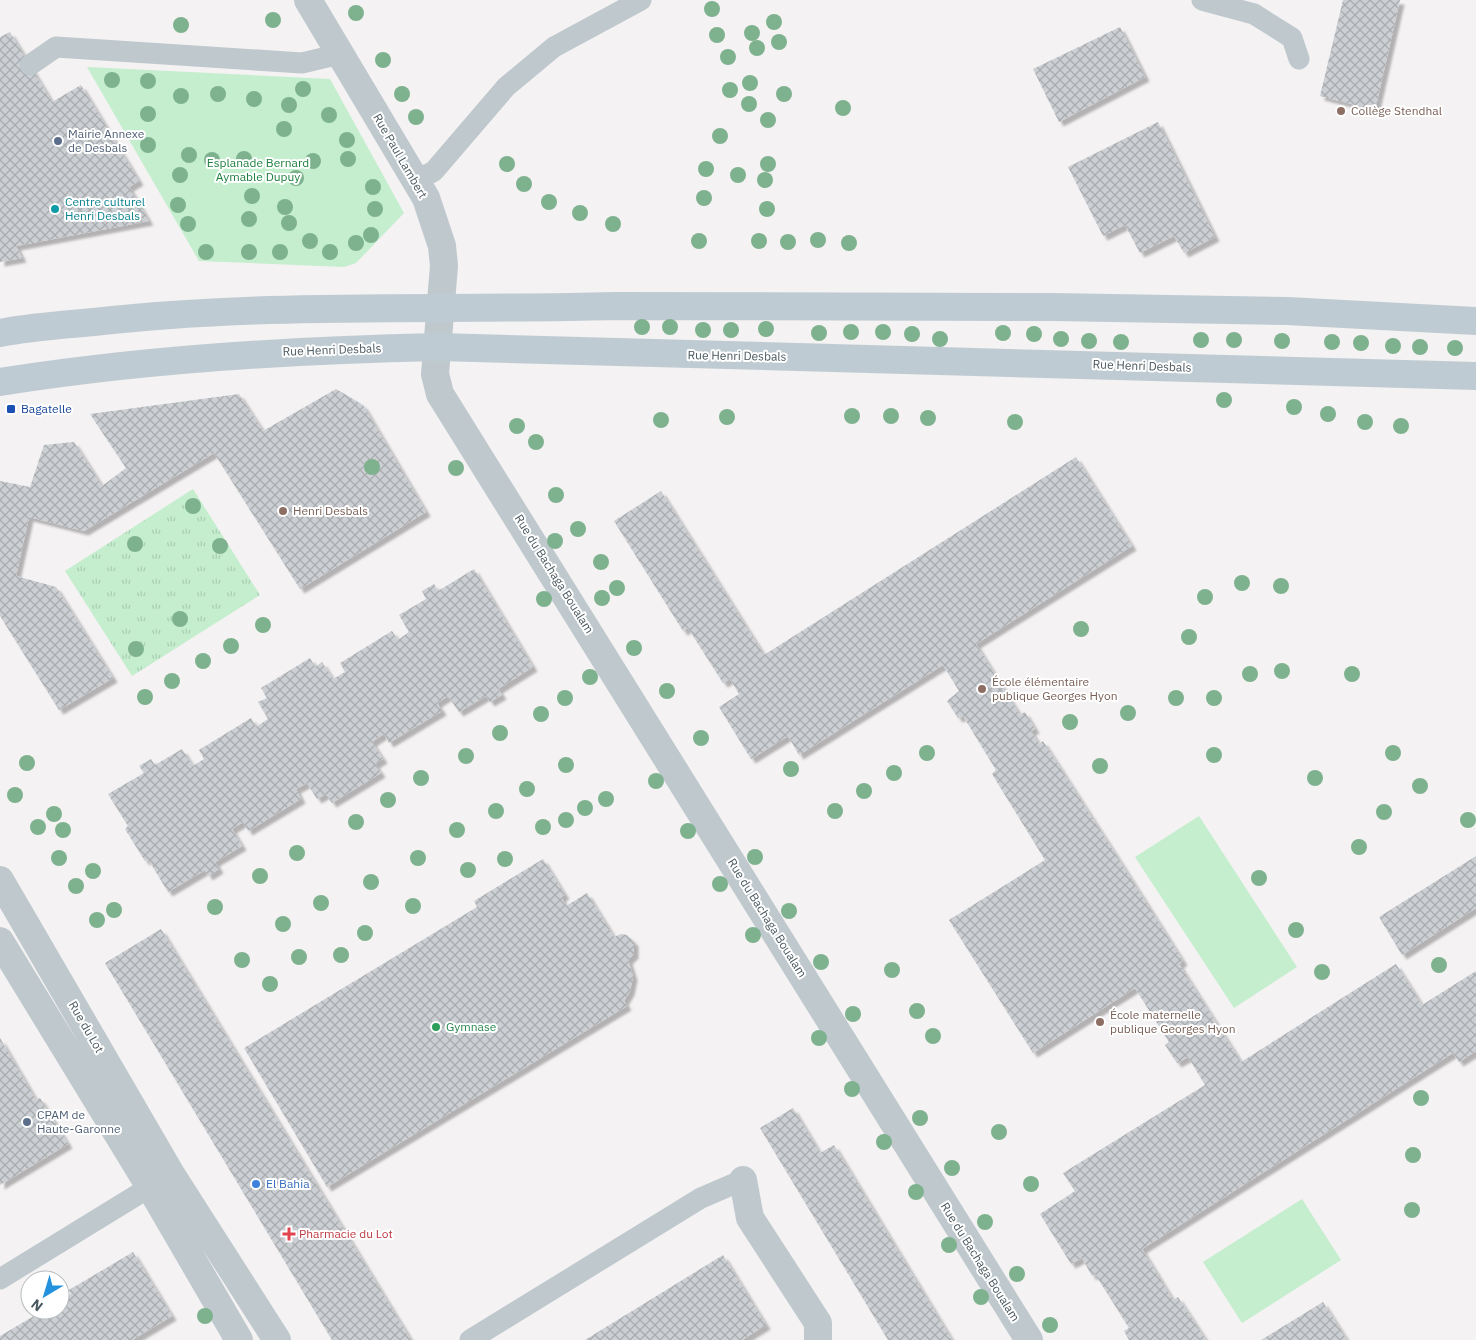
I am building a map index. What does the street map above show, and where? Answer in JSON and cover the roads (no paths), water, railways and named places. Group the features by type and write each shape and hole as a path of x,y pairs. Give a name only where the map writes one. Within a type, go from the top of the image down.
{"street":[{"name":"Rue Paul Lambert","path":"308,0 426,198 442,246 444,266 435,374 440,394 505,496"},
{"name":"Rue Henri Desbals","path":"0,333 156,315 330,307 440,327 1476,376"},
{"name":"Rue Henri Desbals","path":"0,382 129,365 295,351 440,327 1062,307 1287,311 1476,321"},
{"name":"Rue du Bachaga Boualam","path":"505,496 1029,1340"},
{"name":"Rue du Lot","path":"0,880 9,913 161,1181 240,1340"},
{"name":"Rue du Lot","path":"0,941 161,1181 272,1331"},
{"path":"742,1180 750,1218 818,1323 818,1340"},
{"path":"240,1340 272,1331"}],"lane":[{"path":"416,181 434,171 506,87 554,47 641,0"},
{"path":"1202,0 1254,14 1292,38 1299,59"},
{"path":"30,65 56,47 302,63 340,54"},
{"path":"470,1340 701,1198 742,1180"},
{"path":"0,1279 161,1181"}],"place":[{"name":"Collège Stendhal","path":"1341,111"},
{"name":"Mairie Annexe de Desbals","path":"58,141"},
{"name":"Centre culturel Henri Desbals","path":"55,209"},
{"name":"Bagatelle","path":"11,409"},
{"name":"Henri Desbals","path":"283,511"},
{"name":"École élémentaire publique Georges Hyon","path":"982,689"},
{"name":"École maternelle publique Georges Hyon","path":"1100,1022"},
{"name":"Gymnase","path":"436,1027"},
{"name":"CPAM de Haute-Garonne","path":"27,1122"},
{"name":"El Bahia","path":"256,1184"},
{"name":"Pharmacie du Lot","path":"289,1234"}],"park label":[{"name":"Esplanade Bernard Aymable Dupuy","path":"258,170"}]}
